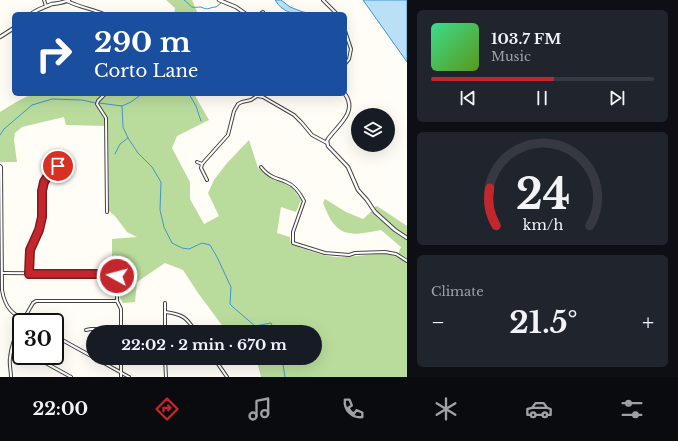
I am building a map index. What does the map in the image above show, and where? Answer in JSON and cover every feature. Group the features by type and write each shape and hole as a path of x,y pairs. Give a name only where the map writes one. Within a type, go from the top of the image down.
{"street":[{"path":"44,0 46,6"},
{"path":"34,12 46,6 68,0 87,9 100,12"},
{"path":"219,0 236,7 243,12"},
{"path":"322,0 335,12"},
{"path":"0,38 12,29"},
{"path":"347,37 351,49 350,59 347,62"},
{"path":"103,96 97,104 106,118 107,212"},
{"path":"207,180 201,168 202,164 228,135 234,111 238,104 251,100 256,96"},
{"path":"260,96 294,116 312,135 327,143 329,148 348,167 358,190 375,212 395,230 407,238"},
{"path":"327,143 329,136 342,122 348,112 350,104 346,96"},
{"path":"197,162 202,164"},
{"path":"29,274 30,250 39,230 42,217 42,191 44,182 49,174 58,166"},
{"path":"1,167 2,290 7,306 13,313"},
{"path":"260,167 274,178 288,182 294,187 304,201 293,232 293,243 325,253 349,256 355,254 385,252 396,254 407,261"},
{"path":"2,274 114,274 117,276 117,300 121,309 121,325"},
{"path":"27,313 33,303 36,301 117,300"},
{"path":"165,303 165,325"},
{"path":"165,312 184,317 191,325"},
{"path":"64,341 86,353"},
{"path":"11,377 10,359 12,348"},
{"path":"49,365 71,377"},
{"path":"108,365 129,377"},
{"path":"121,365 121,377"},
{"path":"165,365 166,377"},
{"path":"219,365 227,377"}],"green space":[{"path":"166,0 192,0 197,12 174,12 175,8"},
{"path":"28,96 195,96 209,120 177,136 172,148 190,182 190,199 204,224 219,216 208,193 214,180 227,163 249,140 258,168 274,180 286,184 294,190 301,200 296,212 281,207 277,233 290,237 291,244 330,256 342,257 387,254 407,262 407,377 261,377 258,365 322,365 322,325 222,325 183,270 165,263 137,282 135,302 123,303 120,298 121,277 130,260 112,259 112,239 137,237 127,232 115,216 109,211 108,126 66,125 64,117 22,127 15,133 14,140 17,162 0,162 0,112"},
{"path":"325,199 346,212 363,219 372,211 378,218 407,240 407,259 398,254 401,247 381,230 355,234 338,228 326,211 323,203"},
{"path":"377,206 407,226 407,237 378,214 374,207"}],"water":[{"path":"275,0 281,0 290,7 303,12 290,12 283,9"},
{"path":"363,0 407,0 407,62"}],"waterway":[{"path":"184,0 192,7 201,7 206,9 216,7 221,3"},
{"path":"99,103 122,106 139,96"},
{"path":"190,96 196,106 201,121"},
{"path":"0,135 4,129 32,105 52,99 82,100 96,103"},
{"path":"122,106 123,127 128,138 138,153 152,167 161,182 160,210 164,227 172,243 182,248 189,249 202,243 210,245 231,287 230,304 254,325"},
{"path":"115,154 120,144 128,138"},
{"path":"260,325 271,323 272,325"},
{"path":"283,365 285,377"}],"route":[{"path":"58,166 52,170 44,182 42,191 42,217 39,230 30,250 29,274 114,274 117,276"}]}
